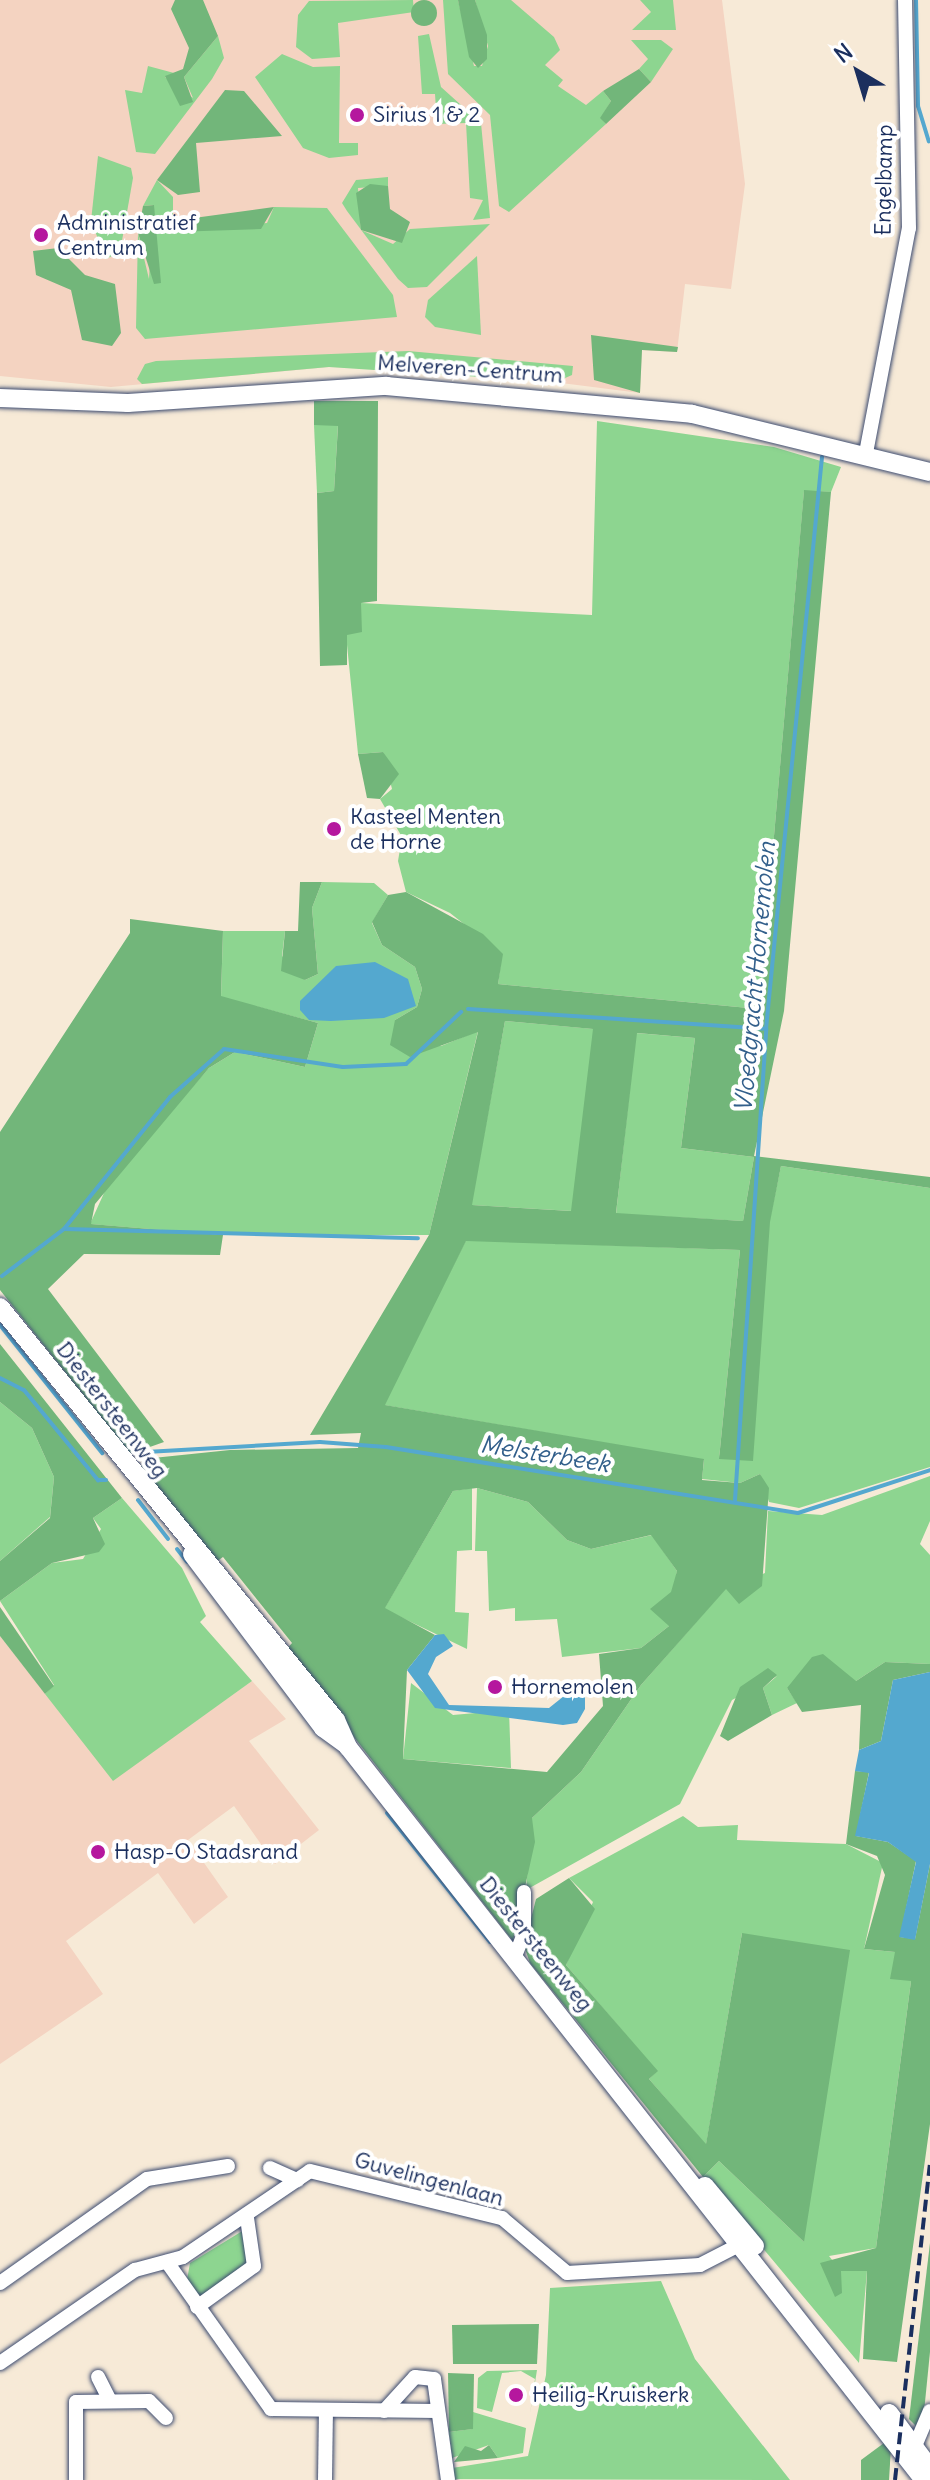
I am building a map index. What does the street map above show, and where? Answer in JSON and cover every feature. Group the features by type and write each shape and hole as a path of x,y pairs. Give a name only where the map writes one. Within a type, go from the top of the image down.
{"main road":[{"name":"Melveren-Centrum","path":"0,398 128,403 386,386 662,410 866,453 930,472"},
{"name":"Diestersteenweg","path":"0,1307 186,1542 325,1707 348,1747 686,2170 918,2444 930,2468"},
{"name":"Diestersteenweg","path":"745,2242 924,2480"}],"street":[{"name":"Engelbamp","path":"866,453 909,228 905,0"},
{"path":"515,1956 524,1934 524,1892"},
{"path":"0,2283 147,2179 228,2166"},
{"name":"Guvelingenlaan","path":"270,2168 297,2180 310,2171 484,2211 567,2273 700,2265 745,2242"},
{"path":"0,2363 135,2270 167,2262 247,2218 297,2180"},
{"path":"197,2307 254,2266 247,2218"},
{"path":"167,2262 259,2400 271,2409 437,2411"},
{"path":"384,2411 415,2377 427,2376 437,2386 437,2411 448,2480"},
{"path":"98,2377 110,2401"},
{"path":"76,2480 76,2402 154,2402 166,2418"},
{"path":"325,2480 326,2410"},
{"path":"918,2444 930,2411"}],"shaded area":[{"path":"0,0 722,0 745,184 731,289 685,284 677,352 642,350 640,393 466,371 329,367 111,387 0,376"},
{"name":"Hasp-O Stadsrand","path":"0,1636 113,1780 252,1681 286,1719 249,1741 319,1830 275,1864 234,1806 188,1840 228,1897 194,1924 158,1873 66,1941 103,1994 0,2064"}],"green space":[{"path":"175,0 203,0 218,36 184,77 193,102 180,106 165,76 183,69 189,48 171,9"},
{"path":"413,0 414,12 338,23 340,57 312,59 296,47 298,15 309,1"},
{"path":"424,0 433,4 437,13 433,22 424,26 415,22 411,13 415,4"},
{"path":"443,0 458,0 474,66 482,66 488,46 475,0 511,0 554,37 560,50 545,65 563,80 558,86 586,105 603,91 611,101 601,118 606,124 509,212 499,206 490,115 448,74"},
{"path":"458,0 475,0 487,35 487,59 478,68 469,57"},
{"path":"640,0 673,0 676,30 632,30 651,12"},
{"path":"429,34 441,87 481,123 490,218 473,220 483,200 470,198 466,123 437,124 435,94 422,94 418,36"},
{"path":"218,36 224,58 212,79 155,154 136,152 125,90 142,93 148,66 174,73 165,77 193,98 184,77"},
{"path":"631,40 661,40 673,49 651,82 639,69 648,59"},
{"path":"282,54 313,67 340,66 339,143 358,143 358,155 329,158 303,148 255,77"},
{"path":"639,69 651,82 606,124 600,118 611,101 603,91"},
{"path":"225,90 244,91 282,136 196,143 200,192 178,195 157,180"},
{"path":"98,156 131,168 133,178 120,252 106,259 91,221"},
{"path":"388,177 388,186 358,188 361,230 342,203 356,180"},
{"path":"157,180 173,197 173,232 267,223 274,207 327,208 393,295 397,317 145,339 136,328 138,233 149,279 153,205 143,206"},
{"path":"370,184 388,186 390,209 410,222 402,243 361,230 356,193"},
{"path":"154,205 161,283 154,284 138,233 143,206"},
{"path":"274,207 261,229 173,232 172,221"},
{"path":"490,224 427,287 408,288 361,230 393,244 410,229"},
{"path":"58,248 85,275 115,284 121,333 112,346 82,340 71,290 36,275 33,251"},
{"path":"477,256 481,335 435,327 425,317 428,300"},
{"path":"591,335 678,347 677,352 642,350 640,393 594,380"},
{"path":"408,351 573,366 572,375 556,382 329,367 142,384 137,379 145,364 156,361"},
{"path":"314,401 378,401 377,601 361,603 362,632 347,635 347,665 320,666 317,493 334,491 338,426 314,425"},
{"path":"597,421 774,447 841,467 831,492 804,491 759,1009 498,984 502,954 450,913 406,892 398,861 402,837 380,799 392,789 383,752 358,754 346,635 361,603 592,615"},
{"path":"314,425 338,425 334,491 317,493"},
{"path":"804,490 831,492 784,1011 754,1156 930,1177 930,1188 781,1166 770,1222 753,1461 719,1459 740,1250 466,1241 385,1405 704,1459 702,1480 740,1483 760,1474 769,1488 762,1586 739,1604 726,1589 641,1685 581,1772 532,1818 535,1842 513,1941 286,1650 292,1643 223,1557 216,1562 141,1466 153,1458 230,1450 358,1448 361,1433 310,1435 429,1235 478,1032 410,1057 390,1045 395,1020 417,1007 422,989 415,967 382,945 372,922 388,895 406,892 483,934 503,954 498,984 759,1009","holes":["505,1021 593,1029 571,1211 472,1205","637,1033 695,1038 681,1148 754,1157 743,1221 616,1213","477,1488 528,1502 567,1540 591,1549 651,1535 677,1571 671,1592 650,1609 669,1626 641,1648 599,1654 603,1706 547,1772 403,1759 407,1670 435,1635 385,1608 453,1491"]},
{"path":"383,752 399,774 380,799 367,798 358,754"},
{"path":"300,882 322,882 312,908 318,974 305,980 281,971 285,931 298,931"},
{"path":"322,882 374,883 388,895 372,923 382,945 415,967 422,989 417,1007 395,1020 441,1046 478,1031 429,1235 223,1235 90,1224 109,1182 209,1068 235,1052 305,1067 318,1023 221,997 223,931 285,931 282,956 305,980 318,974 312,908"},
{"path":"130,919 223,931 221,996 318,1023 305,1067 235,1052 209,1068 95,1204 91,1224 223,1235 220,1255 84,1254 48,1289 164,1442 130,1454 0,1290 0,1132 130,933"},
{"path":"505,1021 594,1029 572,1211 471,1205"},
{"path":"636,1033 695,1038 681,1148 754,1157 743,1221 616,1214"},
{"path":"781,1166 930,1188 930,1467 799,1508 769,1502 760,1474 740,1483 702,1479 704,1460 384,1405 466,1240 740,1250 719,1459"},
{"path":"0,1344 122,1498 93,1518 105,1544 99,1552 52,1563 0,1601 0,1561 50,1518 54,1477 32,1428 0,1402"},
{"path":"0,1402 32,1428 54,1477 50,1517 0,1561"},
{"path":"930,1476 930,1521 920,1544 930,1555 930,1664 885,1662 856,1681 787,1688 797,1703 772,1715 763,1688 777,1676 732,1700 680,1804 526,1890 532,1818 581,1772 641,1685 726,1588 765,1573 768,1511 822,1515"},
{"path":"472,1488 472,1550 457,1551 455,1612 469,1613 467,1649 384,1609 453,1491"},
{"path":"477,1488 528,1502 567,1540 591,1549 652,1535 677,1571 669,1626 641,1648 562,1657 557,1619 515,1621 515,1608 489,1611 487,1551 475,1551"},
{"path":"122,1498 182,1568 206,1616 200,1622 252,1681 113,1781 45,1694 54,1685 0,1601 52,1563 83,1559 101,1529 93,1518"},
{"path":"0,1607 54,1686 45,1694 0,1636"},
{"path":"823,1654 856,1681 885,1662 930,1664 930,1672 893,1680 881,1741 859,1750 861,1705 802,1712 787,1688 812,1657"},
{"path":"768,1668 777,1675 763,1688 772,1715 728,1741 720,1736 740,1687"},
{"path":"411,1683 453,1715 509,1710 511,1768 403,1759"},
{"path":"855,1771 869,1772 856,1836 888,1842 916,1861 900,1937 915,1939 930,1864 930,2124 897,2362 863,2359 867,2271 841,2271 842,2293 835,2297 820,2263 876,2248 911,1981 890,1979 895,1952 864,1949 885,1875 877,1856 846,1844"},
{"path":"683,1816 698,1827 738,1825 737,1840 846,1844 883,1863 864,1949 895,1952 911,1981 876,2248 829,2256 841,2271 867,2271 859,2363 703,2177 719,2161 804,2242 742,1933 706,2145 649,2079 657,2071 566,1965 593,1902 569,1878"},
{"path":"569,1878 595,1909 566,1965 658,2071 649,2079 706,2144 742,1933 850,1950 804,2242 719,2161 703,2177 530,1963 524,1946 536,1899"},
{"path":"244,2230 247,2263 199,2298 187,2280 190,2263"},
{"path":"930,2243 930,2352 923,2422 917,2427 909,2419"},
{"path":"661,2281 695,2359 790,2480 455,2479 452,2468 528,2456 546,2375 550,2288"},
{"path":"539,2324 537,2364 453,2364 452,2325"},
{"path":"537,2370 530,2414 535,2379 521,2371 502,2373 492,2412 477,2408 478,2378 487,2371"},
{"path":"448,2373 474,2374 473,2429 449,2432"},
{"path":"473,2412 526,2428 523,2453 498,2458 489,2445 452,2458 449,2432 472,2429"},
{"path":"884,2443 891,2447 889,2480 861,2480 861,2460"},
{"path":"489,2445 498,2458 454,2462 465,2446 481,2451"}],"water":[{"path":"375,962 408,979 416,1006 384,1018 331,1021 309,1020 300,1010 300,1001 336,966"},
{"path":"444,1634 453,1646 436,1657 428,1674 449,1705 549,1708 574,1688 585,1693 585,1709 577,1723 563,1725 435,1708 407,1670 435,1635"},
{"path":"930,1672 930,1864 915,1940 899,1937 916,1862 888,1842 855,1836 869,1773 855,1771 859,1750 881,1741 893,1680"}],"waterway":[{"path":"916,0 918,106 929,141"},
{"name":"Vloedgracht Hornemolen","path":"735,1500 766,1029 822,457"},
{"path":"468,1009 766,1029"},
{"path":"2,1276 64,1229 170,1097 224,1049 343,1067 406,1064 461,1012"},
{"path":"65,1229 418,1238"},
{"path":"0,1325 102,1453"},
{"name":"Melsterbeek","path":"0,1378 24,1390 98,1480 106,1480"},
{"name":"Melsterbeek","path":"146,1452 320,1442 386,1447 798,1513 930,1470"},
{"path":"138,1500 168,1539"},
{"path":"177,1549 187,1562"},
{"path":"387,1813 490,1942"}],"railway":[{"path":"895,2480 930,2165"}],"place":[{"name":"Sirius 1 & 2","path":"357,115"},
{"name":"Administratief Centrum","path":"41,235"},
{"name":"Kasteel Menten de Horne","path":"334,829"},
{"name":"Hornemolen","path":"495,1687"},
{"name":"Hasp-O Stadsrand","path":"98,1852"},
{"name":"Heilig-Kruiskerk","path":"516,2395"}]}
